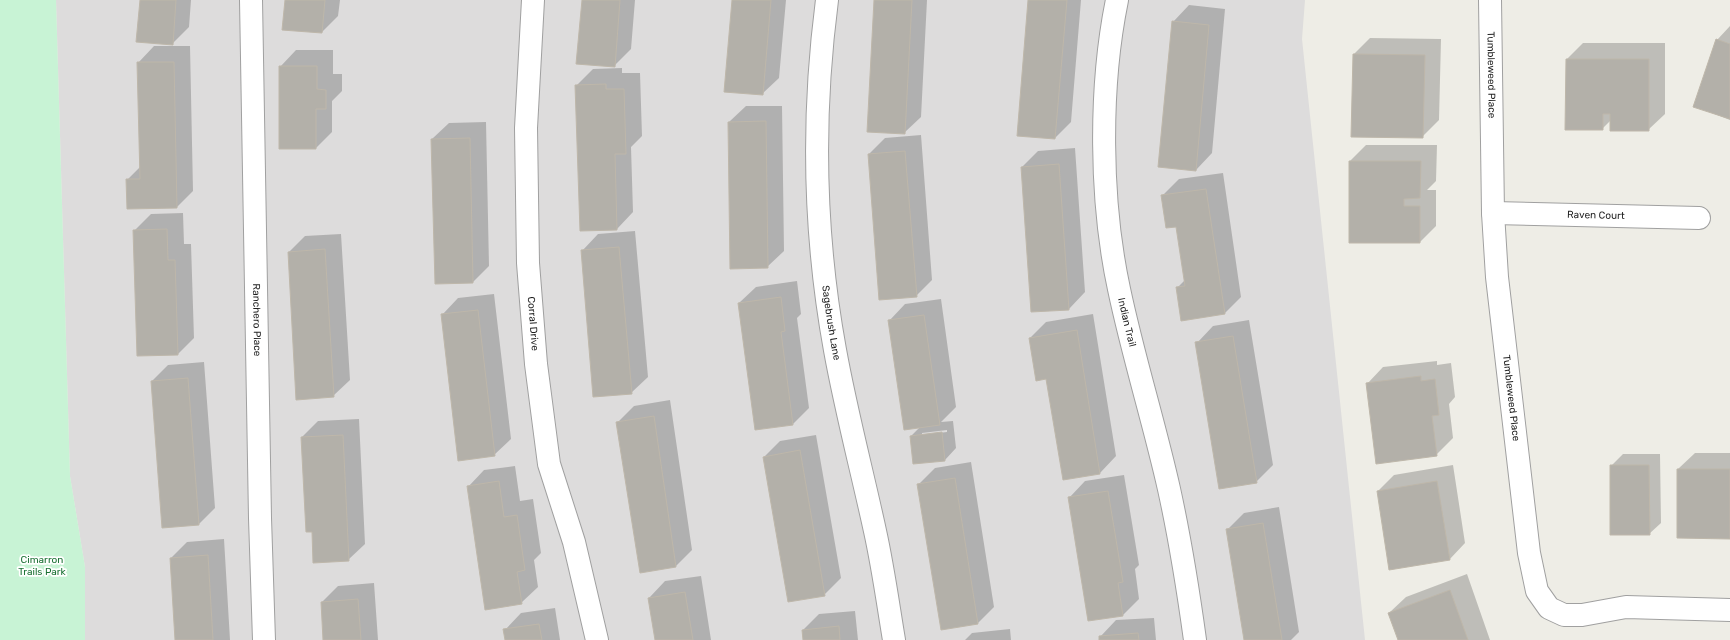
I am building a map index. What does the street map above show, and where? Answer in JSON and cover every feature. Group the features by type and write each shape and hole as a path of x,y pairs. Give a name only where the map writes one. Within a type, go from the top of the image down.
{"street":[{"name":"Ranchero Place","path":"252,0 260,518 264,640"},
{"name":"Corral Drive","path":"533,0 526,128 528,263 536,364 549,464 574,542 598,640"},
{"name":"Sagebrush Lane","path":"827,0 817,112 818,191 824,271 835,350 875,533 894,640"},
{"name":"Indian Trail","path":"1117,0 1107,79 1105,149 1108,218 1118,288 1169,489 1187,585 1195,640"},
{"name":"Tumbleweed Place","path":"1490,0 1493,213 1500,301 1529,553 1536,591 1549,608 1564,615 1582,615 1626,607 1730,610"},
{"name":"Raven Court","path":"1493,213 1699,218"}],"shaded area":[{"path":"56,0 1305,0 1302,39 1365,640 85,640 85,567 70,476"}],"green space":[{"name":"Cimarron Trails Park","path":"0,0 56,0 70,476 85,567 85,640 0,640"}],"building":[{"path":"140,0 176,0 173,45 136,42"},
{"path":"285,0 325,0 322,33 282,30"},
{"path":"582,0 620,0 615,67 576,64"},
{"path":"732,0 771,0 763,95 724,92"},
{"path":"874,0 912,0 905,134 867,132"},
{"path":"1028,0 1067,0 1055,139 1017,136"},
{"path":"1172,21 1209,25 1196,171 1158,167"},
{"path":"1716,39 1730,44 1730,119 1693,107"},
{"path":"1353,54 1425,55 1423,138 1351,137"},
{"path":"1566,59 1649,59 1649,131 1610,131 1610,114 1603,114 1603,130 1565,130"},
{"path":"137,62 174,62 177,208 127,209 126,179 140,179"},
{"path":"279,66 317,66 317,89 326,90 326,109 316,109 316,149 279,149"},
{"path":"606,84 606,89 624,89 626,154 615,154 617,230 580,231 575,85"},
{"path":"766,121 768,268 730,269 728,122"},
{"path":"470,138 473,283 435,284 431,139"},
{"path":"905,151 917,297 879,300 868,154"},
{"path":"1349,161 1421,161 1420,198 1404,199 1404,206 1420,206 1420,243 1349,243"},
{"path":"1059,164 1069,310 1031,312 1021,167"},
{"path":"1206,189 1225,314 1181,321 1176,287 1185,286 1176,227 1166,228 1161,195"},
{"path":"167,229 168,260 175,260 178,355 137,356 133,230"},
{"path":"619,247 632,394 593,397 581,250"},
{"path":"325,249 334,397 296,400 288,252"},
{"path":"781,297 785,331 781,332 793,425 755,430 738,303"},
{"path":"478,310 495,456 458,461 441,314"},
{"path":"924,315 940,425 904,430 888,320"},
{"path":"1077,330 1100,474 1063,480 1046,379 1036,381 1029,338"},
{"path":"1233,336 1257,483 1219,489 1195,342"},
{"path":"1421,376 1421,381 1435,379 1439,415 1432,416 1437,456 1376,464 1366,383"},
{"path":"188,378 199,525 162,528 151,381"},
{"path":"654,416 676,567 640,573 616,422"},
{"path":"942,432 945,461 913,464 910,436"},
{"path":"343,435 349,561 313,563 312,532 306,532 301,437"},
{"path":"800,450 825,596 788,602 763,457"},
{"path":"1610,465 1649,465 1650,535 1610,535"},
{"path":"1677,469 1730,469 1730,539 1677,538"},
{"path":"955,478 978,624 941,630 917,484"},
{"path":"499,481 504,517 517,515 525,570 517,572 522,604 485,610 467,486"},
{"path":"1437,481 1450,560 1389,570 1377,491"},
{"path":"1108,491 1123,582 1118,583 1123,616 1088,621 1068,497"},
{"path":"1263,523 1282,640 1244,640 1226,529"},
{"path":"208,555 213,640 175,640 170,558"},
{"path":"1450,590 1468,640 1398,640 1388,613"},
{"path":"685,592 693,640 655,640 648,598"},
{"path":"358,599 361,640 323,640 321,602"},
{"path":"539,624 542,640 505,640 503,629"},
{"path":"839,626 840,640 803,640 802,630"},
{"path":"1138,633 1139,640 1099,640 1099,636"}]}
